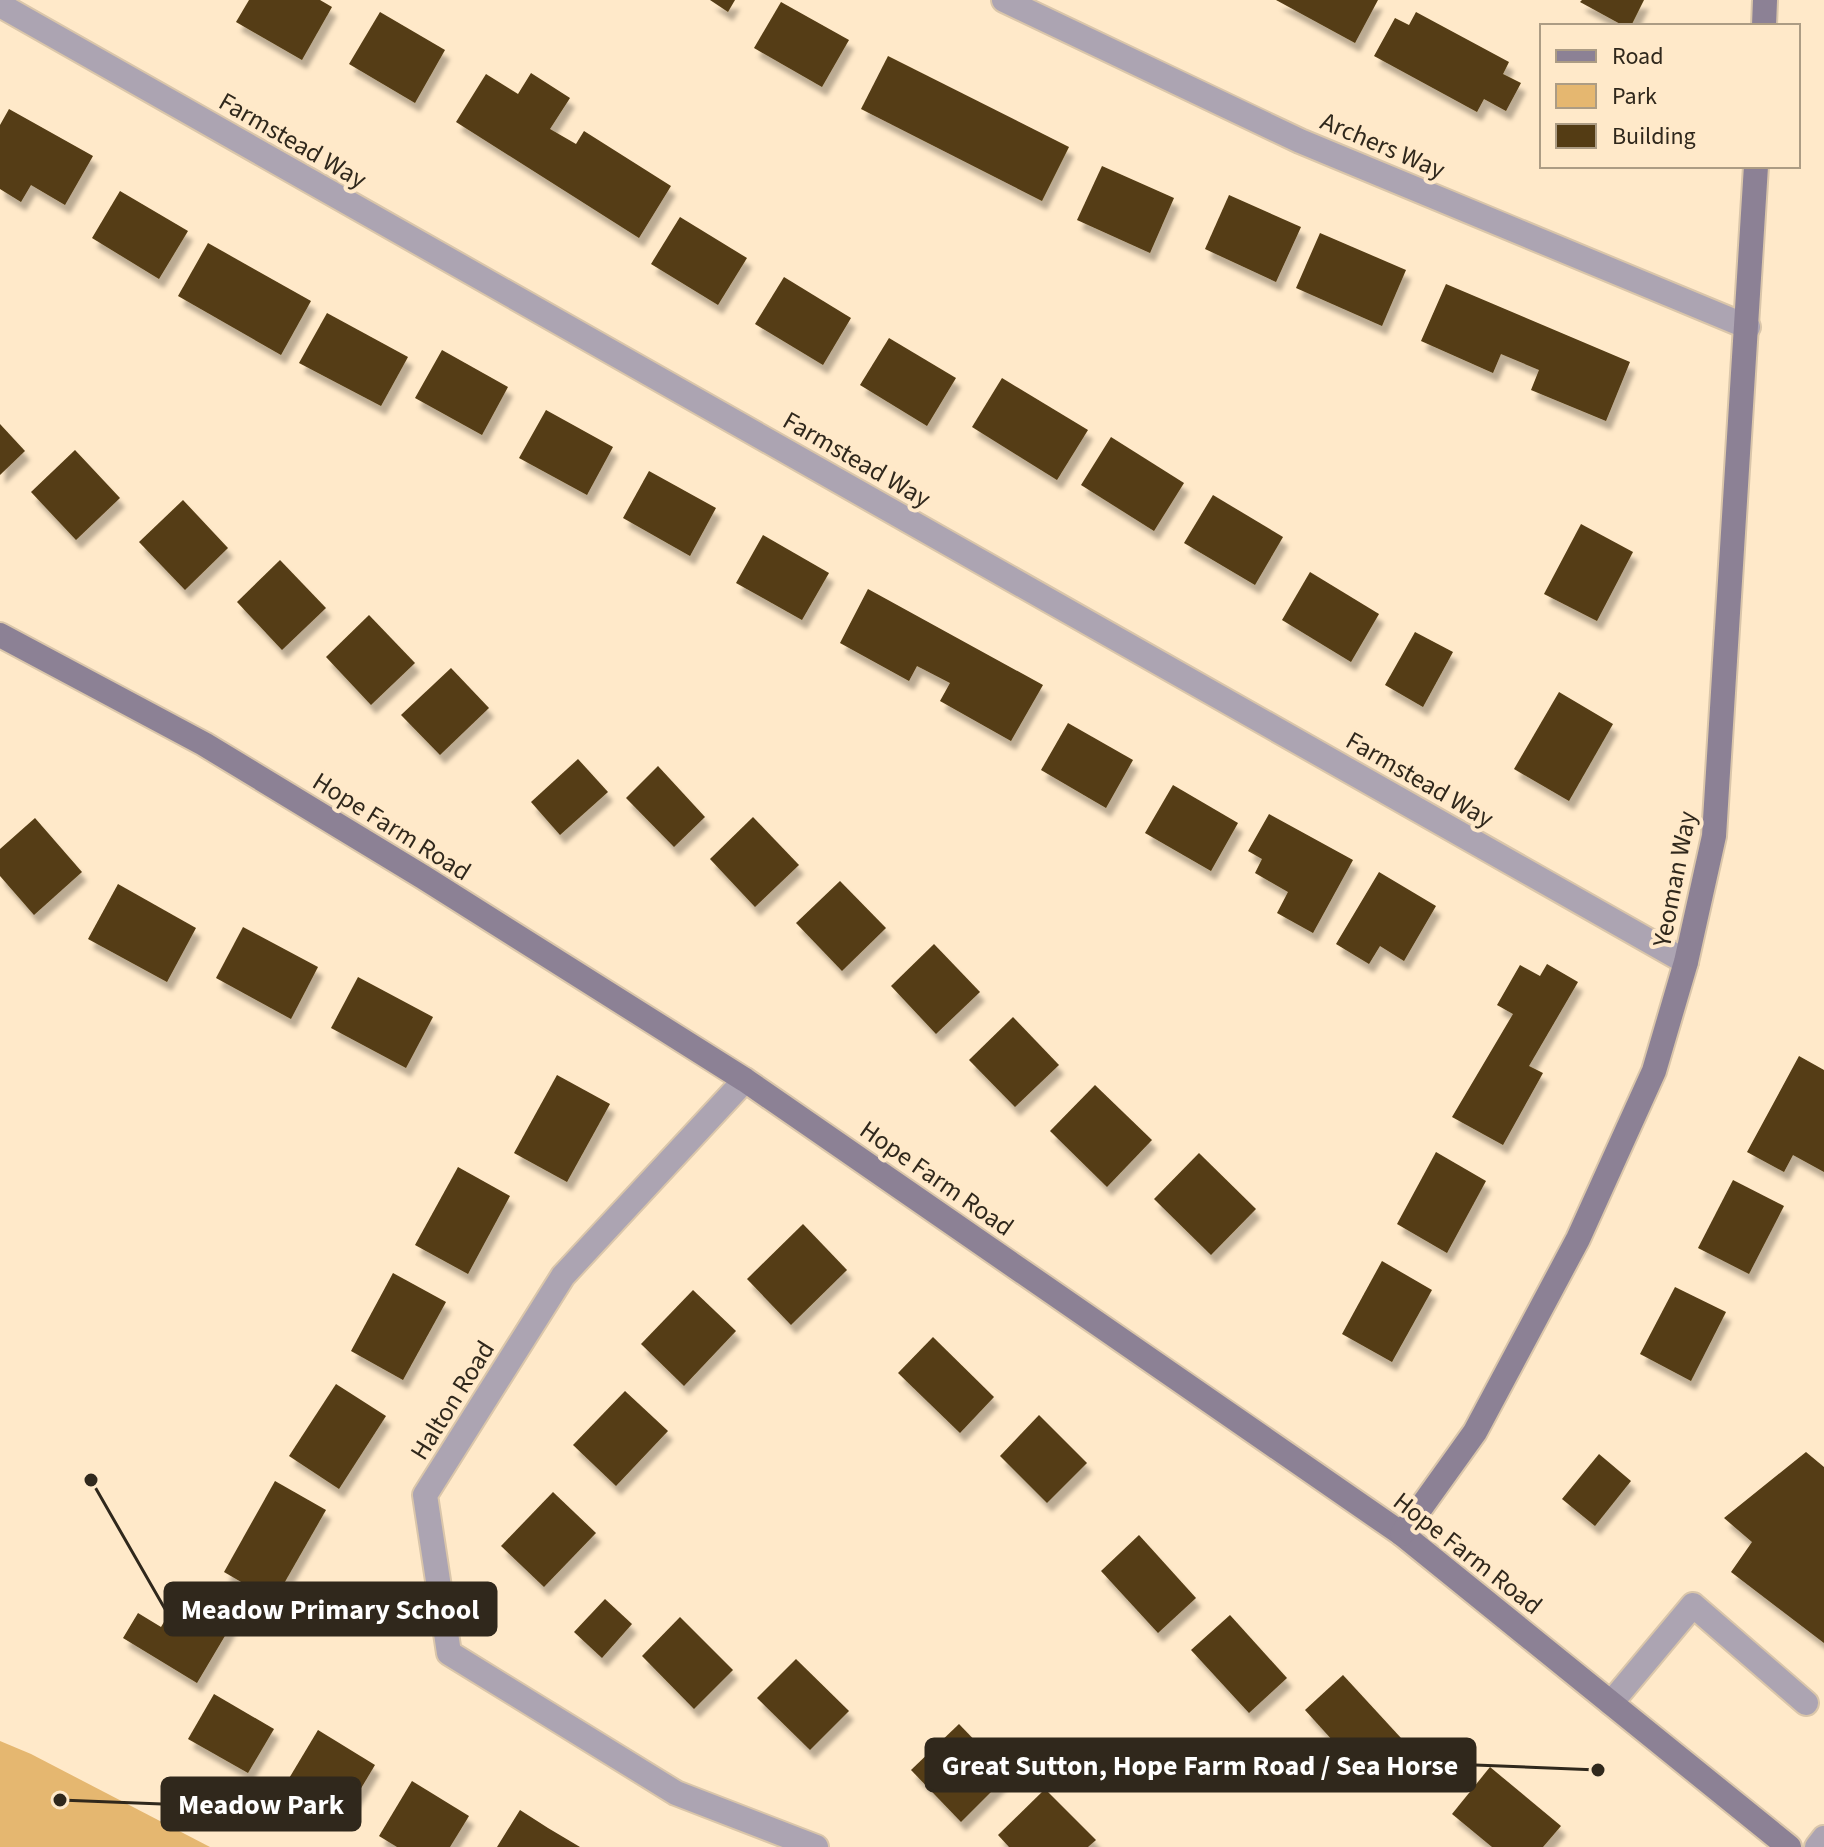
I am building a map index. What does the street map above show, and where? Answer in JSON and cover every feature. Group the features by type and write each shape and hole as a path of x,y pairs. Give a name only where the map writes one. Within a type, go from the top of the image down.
{"street":[{"name":"Archers Way","path":"1004,0 1300,141 1748,327"},
{"path":"1764,24 1765,0"},
{"name":"Farmstead Way","path":"0,5 1686,962"},
{"name":"Yeoman Way","path":"1402,1534 1475,1432 1578,1239 1654,1071 1686,962 1714,836 1756,168"},
{"name":"Hope Farm Road","path":"0,635 204,744 423,877 745,1080 1402,1534 1789,1847"},
{"name":"Halton Road","path":"745,1080 563,1276 425,1495 449,1653 676,1793 816,1847"},
{"path":"1611,1703 1693,1605 1806,1703"},
{"path":"1817,1847 1824,1838"}],"green space":[{"path":"0,1741 31,1754 210,1847 0,1847"}],"building":[{"path":"249,0 320,0 332,7 302,60 236,22"},
{"path":"710,0 735,0 728,12"},
{"path":"1276,0 1378,0 1355,43"},
{"path":"1644,0 1632,24 1620,24 1580,2"},
{"path":"781,2 849,40 822,87 754,48"},
{"path":"380,12 445,50 415,103 349,64"},
{"path":"1416,12 1509,62 1503,74 1521,83 1506,111 1484,99 1477,112 1374,56 1395,18 1409,25"},
{"path":"888,56 1069,147 1042,201 861,109"},
{"path":"531,73 570,98 550,129 576,144 584,131 671,186 639,238 456,122 486,74 518,94"},
{"path":"9,109 93,156 65,205 31,185 21,202 0,189 0,125"},
{"path":"1102,166 1174,198 1150,253 1077,220"},
{"path":"120,191 188,231 159,279 92,238"},
{"path":"1229,195 1301,227 1276,282 1205,249"},
{"path":"680,217 747,258 718,305 651,264"},
{"path":"1320,233 1406,270 1382,326 1296,288"},
{"path":"208,243 311,301 281,355 178,296"},
{"path":"784,277 851,318 823,365 755,324"},
{"path":"1446,284 1630,362 1606,421 1531,390 1539,370 1501,354 1493,373 1421,341"},
{"path":"327,313 408,357 381,406 299,363"},
{"path":"889,338 956,378 927,426 860,385"},
{"path":"442,350 508,387 482,435 415,398"},
{"path":"1002,378 1088,430 1057,480 972,427"},
{"path":"546,410 613,447 587,495 519,458"},
{"path":"0,424 25,451 0,475"},
{"path":"1111,437 1184,483 1154,531 1081,485"},
{"path":"75,450 120,498 76,540 31,492"},
{"path":"649,471 716,508 690,556 623,518"},
{"path":"1213,495 1283,537 1255,585 1184,543"},
{"path":"183,500 228,548 185,590 139,542"},
{"path":"1581,524 1633,552 1597,621 1544,594"},
{"path":"763,535 829,573 802,620 736,583"},
{"path":"280,560 326,608 282,650 237,602"},
{"path":"1310,572 1379,614 1351,662 1282,620"},
{"path":"868,589 1043,685 1011,741 940,701 950,683 917,666 909,681 840,643"},
{"path":"369,615 415,663 371,705 326,657"},
{"path":"1415,632 1453,652 1423,707 1385,685"},
{"path":"451,668 489,708 440,755 401,715"},
{"path":"1559,692 1613,724 1569,801 1514,769"},
{"path":"1068,723 1133,760 1106,808 1041,770"},
{"path":"578,759 608,792 560,835 531,802"},
{"path":"658,766 705,817 674,847 626,798"},
{"path":"1173,785 1238,823 1211,871 1145,833"},
{"path":"1269,814 1353,860 1313,933 1277,913 1288,892 1255,873 1262,859 1248,851"},
{"path":"753,817 799,865 755,907 710,859"},
{"path":"35,818 82,872 34,915 0,876 0,849"},
{"path":"1379,872 1436,906 1404,961 1380,946 1369,964 1336,944"},
{"path":"840,881 886,928 842,971 796,923"},
{"path":"118,884 196,928 167,982 88,939"},
{"path":"243,927 318,967 291,1019 216,978"},
{"path":"934,944 980,992 936,1034 891,986"},
{"path":"1547,964 1578,982 1529,1066 1543,1073 1503,1145 1452,1117 1513,1014 1497,1005 1520,965 1540,976"},
{"path":"358,977 433,1017 406,1068 331,1028"},
{"path":"1013,1017 1059,1065 1015,1107 969,1060"},
{"path":"1799,1056 1824,1070 1824,1172 1793,1155 1784,1172 1747,1152"},
{"path":"557,1075 610,1104 567,1182 514,1153"},
{"path":"1095,1085 1152,1140 1107,1187 1050,1131"},
{"path":"1436,1152 1486,1181 1447,1253 1397,1224"},
{"path":"1199,1153 1256,1209 1211,1255 1154,1199"},
{"path":"458,1167 510,1196 468,1274 415,1245"},
{"path":"1733,1180 1784,1206 1749,1274 1698,1248"},
{"path":"803,1224 847,1270 791,1325 747,1279"},
{"path":"1382,1261 1432,1290 1392,1362 1342,1334"},
{"path":"393,1273 446,1302 403,1380 351,1351"},
{"path":"1675,1287 1726,1312 1691,1381 1640,1354"},
{"path":"693,1290 736,1331 684,1386 641,1344"},
{"path":"933,1337 994,1397 960,1433 898,1373"},
{"path":"336,1384 386,1416 339,1489 289,1456"},
{"path":"625,1391 668,1431 616,1486 573,1445"},
{"path":"1039,1415 1087,1463 1047,1503 1000,1456"},
{"path":"1806,1452 1824,1467 1824,1643 1731,1572 1752,1542 1724,1518"},
{"path":"1599,1454 1631,1481 1595,1526 1562,1499"},
{"path":"275,1481 326,1510 274,1601 224,1572"},
{"path":"553,1492 596,1533 544,1587 501,1546"},
{"path":"1139,1535 1196,1598 1158,1633 1101,1571"},
{"path":"181,1593 232,1624 197,1683 123,1638 138,1613 161,1627"},
{"path":"605,1599 632,1624 602,1658 574,1632"},
{"path":"1230,1615 1287,1678 1249,1713 1191,1650"},
{"path":"680,1617 733,1670 694,1709 642,1656"},
{"path":"796,1659 849,1711 810,1750 757,1698"},
{"path":"1343,1675 1401,1738 1362,1773 1305,1710"},
{"path":"214,1694 274,1729 248,1773 188,1739"},
{"path":"959,1724 1008,1775 961,1822 911,1770"},
{"path":"318,1730 375,1765 342,1820 285,1785"},
{"path":"1490,1767 1561,1826 1543,1847 1492,1847 1452,1814"},
{"path":"412,1781 469,1816 450,1847 397,1847 379,1836"},
{"path":"1045,1789 1096,1840 1088,1847 1009,1847 998,1835"},
{"path":"520,1810 548,1828 580,1847 497,1847"}],"place":[{"name":"Meadow Primary School","path":"91,1480"},
{"name":"Great Sutton, Hope Farm Road / Sea Horse","path":"1598,1770"},
{"name":"Meadow Park","path":"60,1800"}]}
